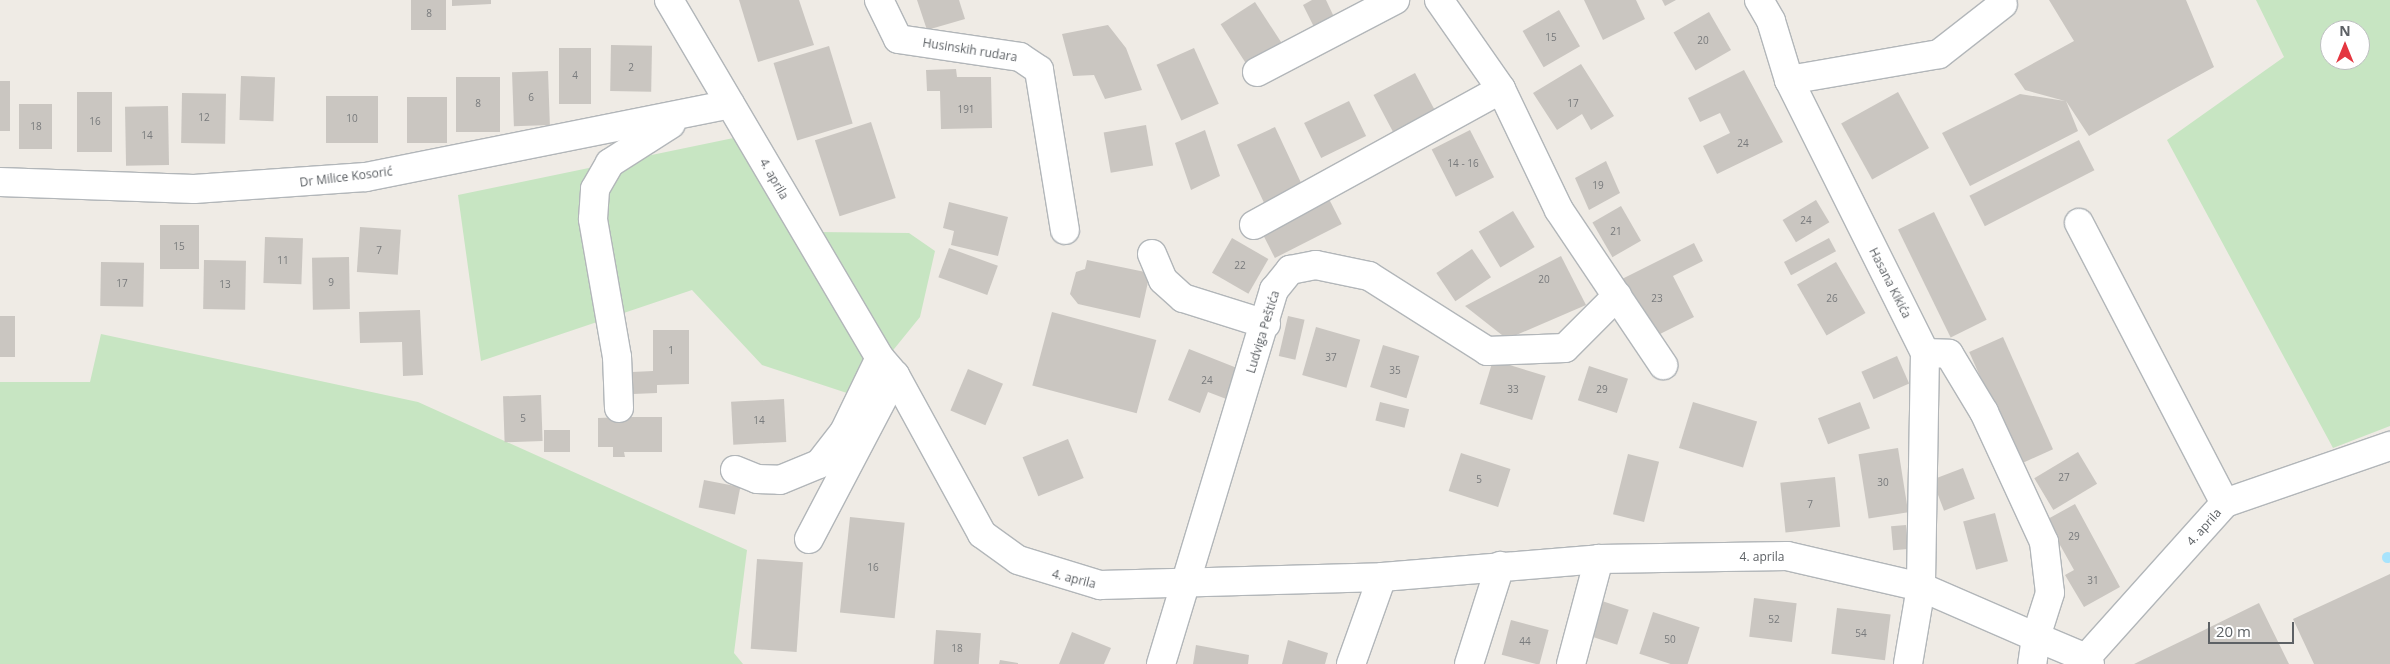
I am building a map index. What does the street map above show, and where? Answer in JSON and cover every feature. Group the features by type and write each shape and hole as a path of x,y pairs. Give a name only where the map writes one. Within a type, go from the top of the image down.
{"street":[{"name":"4. aprila","path":"669,0 887,366 982,534 1018,560 1100,585 1382,577 1599,559 1787,556 1921,587 2088,661 2225,503 2390,446"},
{"name":"Husinskih rudara","path":"879,0 898,39 1020,58 1039,70 1065,230"},
{"path":"1257,72 1395,0"},
{"path":"1440,0 1501,89 1559,210 1663,365"},
{"name":"Hasana Kikića","path":"1759,0 1771,21 1789,80 1925,353 1921,587"},
{"path":"1789,80 1939,54 2003,4"},
{"path":"1254,225 1501,89"},
{"name":"Dr Milice Kosorić","path":"0,182 194,189 366,176 730,104"},
{"name":"Dr Milice Kosorić","path":"619,408 617,357 593,219 595,189 610,163 687,113"},
{"path":"2079,223 2225,503"},
{"path":"1152,254 1163,280 1183,298 1266,324"},
{"name":"Ludviga Peštića","path":"1162,664 1266,324 1274,290 1290,270 1316,265 1369,276 1487,351 1565,348 1617,296"},
{"path":"1925,353 1949,354 1984,412 2044,542 2050,593 2036,637 2032,664"},
{"path":"735,470 757,479 780,480 819,464 844,432 887,366"},
{"path":"809,539 887,366"},
{"path":"1571,664 1599,559"},
{"path":"1469,664 1500,566"},
{"path":"1351,664 1382,577"},
{"path":"1908,664 1921,587"}],"green space":[{"path":"2256,0 2390,0 2390,426 2333,448 2167,140 2284,57"},
{"path":"748,135 818,232 909,233 935,251 920,317 856,396 762,365 692,290 481,361 458,195"},
{"path":"101,334 418,402 747,550 734,653 743,664 0,664 0,382 90,382"}],"water":[{"path":"2387,551 2393,557 2387,563 2381,557"}],"building":[{"path":"411,0 446,0 446,30 411,30"},
{"path":"452,0 491,0 491,4 452,6"},
{"path":"739,0 799,0 814,45 758,62"},
{"path":"917,0 959,0 965,19 927,30"},
{"path":"1312,0 1326,0 1334,17 1314,27 1303,5"},
{"path":"1584,0 1636,0 1645,19 1603,40"},
{"path":"1662,0 1676,0 1665,6"},
{"path":"2049,0 2186,0 2214,67 2089,136 2066,101 2078,131 1970,186 1942,133 2020,94 2065,101 2025,90 2014,74 2074,41"},
{"path":"1255,2 1282,43 1247,65 1221,24"},
{"path":"1559,10 1580,46 1544,67 1523,31"},
{"path":"1709,12 1731,50 1695,71 1673,32"},
{"path":"1108,25 1126,48 1142,90 1105,99 1094,75 1073,76 1062,34"},
{"path":"611,45 652,46 651,92 610,91"},
{"path":"829,46 853,123 797,140 774,63"},
{"path":"559,48 591,48 591,104 559,104"},
{"path":"1194,48 1219,104 1181,120 1157,65"},
{"path":"1581,64 1614,116 1591,130 1582,114 1557,130 1533,93"},
{"path":"956,69 957,77 991,77 992,128 941,129 940,91 927,91 926,70"},
{"path":"1744,70 1783,142 1717,174 1703,146 1730,133 1720,113 1700,122 1688,98"},
{"path":"548,71 550,125 514,126 512,72"},
{"path":"1415,73 1436,112 1394,134 1374,95"},
{"path":"241,76 275,77 273,121 239,120"},
{"path":"456,77 500,77 500,132 456,132"},
{"path":"0,81 10,81 10,131 0,131"},
{"path":"77,92 112,92 112,152 77,152"},
{"path":"1898,92 1929,148 1872,179 1841,124"},
{"path":"182,93 226,94 225,144 181,143"},
{"path":"326,96 378,96 378,143 326,143"},
{"path":"407,97 447,97 447,143 407,143"},
{"path":"1349,101 1366,136 1321,158 1304,123"},
{"path":"19,104 52,104 52,149 19,149"},
{"path":"168,106 169,165 126,166 125,107"},
{"path":"871,122 896,198 840,216 815,140"},
{"path":"1146,125 1153,165 1111,173 1104,132"},
{"path":"1275,127 1303,187 1265,205 1237,145"},
{"path":"1205,130 1220,176 1191,190 1175,143"},
{"path":"1470,130 1494,177 1456,197 1432,150"},
{"path":"2079,140 2094,170 1985,226 1969,196"},
{"path":"1606,161 1620,193 1589,210 1575,178"},
{"path":"1329,199 1342,224 1275,258 1262,233"},
{"path":"1816,200 1829,222 1796,242 1783,220"},
{"path":"949,202 1008,217 998,256 951,245 954,231 943,228"},
{"path":"1621,206 1641,241 1612,257 1592,222"},
{"path":"1513,211 1535,247 1500,268 1479,232"},
{"path":"1934,212 1987,320 1951,337 1898,230"},
{"path":"160,225 199,225 199,269 160,269"},
{"path":"360,227 401,230 398,275 357,272"},
{"path":"265,237 303,238 301,284 263,283"},
{"path":"1232,238 1268,259 1248,294 1212,273"},
{"path":"1829,238 1836,251 1791,275 1784,262"},
{"path":"1694,243 1703,261 1673,276 1694,317 1650,339 1620,280"},
{"path":"949,248 998,266 987,295 938,277"},
{"path":"1472,249 1491,277 1455,301 1436,273"},
{"path":"1561,256 1586,305 1507,339 1465,306"},
{"path":"349,257 350,309 313,310 312,258"},
{"path":"204,260 246,261 245,310 203,309"},
{"path":"1087,260 1150,273 1140,318 1078,304 1070,294 1076,272 1085,269"},
{"path":"101,262 144,263 143,307 100,306"},
{"path":"1836,262 1866,313 1827,336 1797,284"},
{"path":"420,310 423,375 403,376 402,342 360,343 359,312"},
{"path":"1052,312 1156,340 1137,413 1032,385"},
{"path":"0,316 15,316 15,357 0,357"},
{"path":"1288,316 1305,320 1295,360 1279,356"},
{"path":"1316,327 1360,340 1346,388 1302,375"},
{"path":"653,330 689,330 689,384 657,385 657,393 633,394 632,372 653,371"},
{"path":"2003,337 2053,449 2019,464 1969,352"},
{"path":"1383,345 1419,356 1406,398 1370,387"},
{"path":"1189,349 1242,370 1229,400 1208,392 1200,413 1168,400"},
{"path":"1897,356 1909,383 1874,399 1861,372"},
{"path":"1493,360 1546,376 1532,420 1480,404"},
{"path":"1589,366 1628,379 1617,413 1578,400"},
{"path":"968,369 1003,384 985,425 950,410"},
{"path":"541,395 543,441 505,442 503,396"},
{"path":"784,399 786,442 733,445 731,402"},
{"path":"1380,402 1409,409 1405,428 1375,420"},
{"path":"1693,402 1757,422 1743,467 1679,448"},
{"path":"1860,402 1870,428 1828,444 1818,418"},
{"path":"662,417 662,452 624,452 625,457 613,457 613,447 598,447 598,418"},
{"path":"544,430 570,430 570,452 544,452"},
{"path":"1068,439 1084,478 1038,496 1023,457"},
{"path":"1898,448 1908,512 1869,518 1858,454"},
{"path":"2078,452 2097,484 2053,510 2034,478"},
{"path":"1461,453 1510,469 1498,507 1449,491"},
{"path":"1628,454 1659,462 1644,522 1613,514"},
{"path":"1963,468 1975,499 1944,511 1932,480"},
{"path":"1835,477 1840,527 1786,532 1780,483"},
{"path":"704,480 740,487 735,515 699,507"},
{"path":"2075,504 2120,587 2084,607 2065,575 2074,570 2046,520"},
{"path":"1995,513 2008,561 1976,570 1963,522"},
{"path":"850,517 905,523 895,618 840,612"},
{"path":"1906,525 1908,549 1893,550 1891,526"},
{"path":"757,559 803,562 797,652 751,649"},
{"path":"2390,574 2390,664 2314,664 2293,619"},
{"path":"1754,598 1797,603 1792,642 1749,637"},
{"path":"1602,601 1629,610 1617,645 1591,636"},
{"path":"2259,603 2289,664 2134,664 2192,636"},
{"path":"1837,608 1891,615 1885,660 1831,654"},
{"path":"1653,612 1700,627 1688,664 1671,664 1639,654"},
{"path":"1511,620 1549,630 1540,664 1502,655"},
{"path":"936,630 981,633 979,664 934,664"},
{"path":"1072,632 1111,648 1104,664 1059,664"},
{"path":"1288,640 1328,653 1325,664 1282,664"},
{"path":"1196,645 1249,655 1248,664 1193,664"},
{"path":"1000,660 1018,663 1018,664 999,664"}]}
